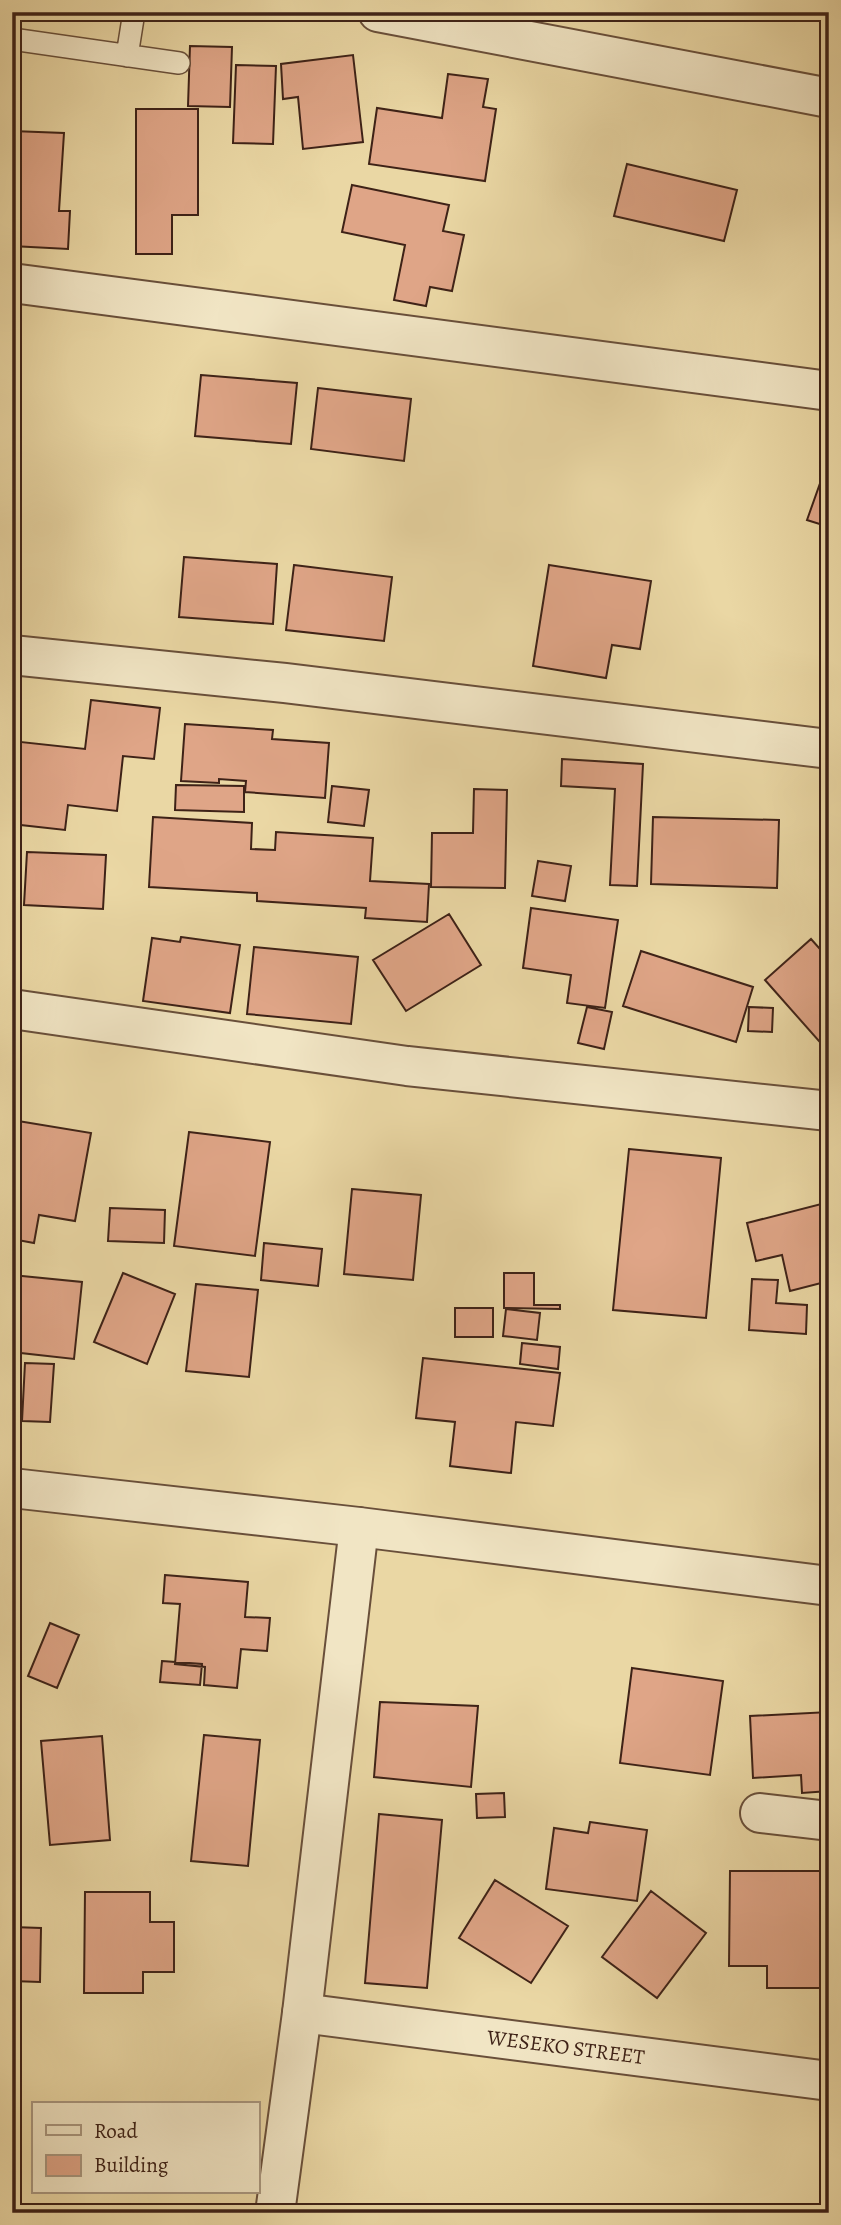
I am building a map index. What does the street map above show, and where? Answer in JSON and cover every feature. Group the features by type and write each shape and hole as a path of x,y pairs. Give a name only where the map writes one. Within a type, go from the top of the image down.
{"street":[{"path":"378,12 829,98"},
{"path":"12,283 829,391"},
{"path":"12,656 285,683 829,749"},
{"path":"12,1009 407,1066 829,1111"},
{"path":"12,1488 359,1527 829,1586"},
{"path":"275,2213 302,2013 359,1527"},
{"path":"760,1813 829,1821"},
{"name":"WESEKO STREET","path":"302,2013 829,2081"}],"lane":[{"path":"127,56 134,12"},
{"path":"12,39 178,63"}],"building":[{"path":"190,46 232,47 230,107 188,106"},
{"path":"353,55 363,142 303,149 298,97 283,99 281,64"},
{"path":"236,65 276,66 273,144 233,143"},
{"path":"448,74 488,79 483,107 496,109 485,181 369,164 377,108 442,118"},
{"path":"136,109 198,109 198,215 172,215 172,254 136,254"},
{"path":"12,131 64,133 59,211 70,211 68,249 12,246"},
{"path":"627,164 737,190 724,241 614,216"},
{"path":"352,185 449,205 443,231 464,235 452,291 430,287 426,306 394,300 405,245 342,232"},
{"path":"201,375 297,383 291,444 195,436"},
{"path":"318,388 411,399 404,461 311,449"},
{"path":"829,458 829,527 807,520"},
{"path":"184,557 277,564 273,624 179,617"},
{"path":"294,565 392,577 384,641 286,630"},
{"path":"549,565 651,581 640,649 612,645 606,678 533,666"},
{"path":"91,700 160,708 154,759 123,756 117,811 68,805 65,830 12,824 12,741 85,749"},
{"path":"185,724 273,730 272,739 329,743 325,798 245,792 246,781 181,781"},
{"path":"562,759 643,764 637,886 610,885 615,789 561,786"},
{"path":"176,785 244,786 244,812 175,810"},
{"path":"332,786 369,790 364,826 328,822"},
{"path":"474,789 507,790 505,888 431,887 432,833 473,833"},
{"path":"153,817 252,823 251,849 275,850 276,832 373,838 370,881 429,884 427,922 365,918 366,908 257,901 257,893 149,887"},
{"path":"653,817 779,820 777,888 651,884"},
{"path":"27,852 106,855 103,909 24,905"},
{"path":"538,861 571,866 565,901 532,896"},
{"path":"531,908 618,920 605,1008 567,1003 571,975 523,968"},
{"path":"449,914 481,965 406,1011 373,960"},
{"path":"181,937 240,945 230,1013 143,1001 152,938 180,942"},
{"path":"811,939 829,959 826,1049 765,980"},
{"path":"254,947 358,957 351,1024 247,1014"},
{"path":"641,951 753,987 736,1042 623,1006"},
{"path":"587,1007 612,1012 604,1049 578,1043"},
{"path":"749,1007 773,1008 772,1032 748,1031"},
{"path":"12,1120 91,1133 75,1221 39,1215 34,1243 12,1239"},
{"path":"189,1132 270,1142 255,1256 174,1246"},
{"path":"629,1149 721,1158 706,1318 613,1310"},
{"path":"352,1189 421,1195 413,1280 344,1274"},
{"path":"829,1202 829,1281 790,1291 782,1255 756,1261 747,1223"},
{"path":"110,1208 165,1210 164,1243 108,1241"},
{"path":"264,1243 322,1249 318,1286 261,1280"},
{"path":"123,1273 175,1294 147,1364 94,1342"},
{"path":"504,1273 534,1273 534,1305 560,1305 560,1309 504,1308"},
{"path":"12,1275 82,1282 74,1359 12,1352"},
{"path":"752,1279 778,1280 776,1303 807,1305 806,1334 749,1330"},
{"path":"196,1284 258,1290 249,1377 186,1371"},
{"path":"455,1308 493,1308 493,1337 455,1337"},
{"path":"506,1309 540,1313 537,1340 503,1336"},
{"path":"522,1343 560,1347 558,1369 520,1364"},
{"path":"423,1358 560,1373 553,1426 516,1422 511,1473 450,1466 455,1422 416,1418"},
{"path":"25,1363 54,1364 50,1422 22,1421"},
{"path":"165,1575 248,1582 245,1617 270,1618 267,1651 241,1649 237,1688 204,1685 205,1667 175,1664 180,1604 163,1603"},
{"path":"50,1623 79,1635 57,1688 28,1676"},
{"path":"162,1661 202,1664 200,1685 160,1682"},
{"path":"632,1668 723,1681 710,1775 620,1763"},
{"path":"380,1702 478,1706 471,1787 374,1777"},
{"path":"829,1712 829,1791 802,1793 801,1775 753,1778 750,1716"},
{"path":"204,1735 260,1740 248,1866 191,1861"},
{"path":"102,1736 110,1840 50,1845 41,1741"},
{"path":"504,1793 505,1817 477,1818 476,1794"},
{"path":"379,1814 442,1820 427,1988 365,1983"},
{"path":"590,1822 647,1830 637,1901 546,1889 554,1828 588,1833"},
{"path":"730,1871 822,1871 822,1988 767,1988 767,1966 729,1966"},
{"path":"495,1880 568,1926 531,1983 459,1938"},
{"path":"651,1891 706,1933 657,1998 602,1957"},
{"path":"85,1892 150,1892 150,1922 174,1922 174,1972 143,1972 143,1993 84,1993"},
{"path":"12,1927 41,1928 40,1982 12,1981"}]}
